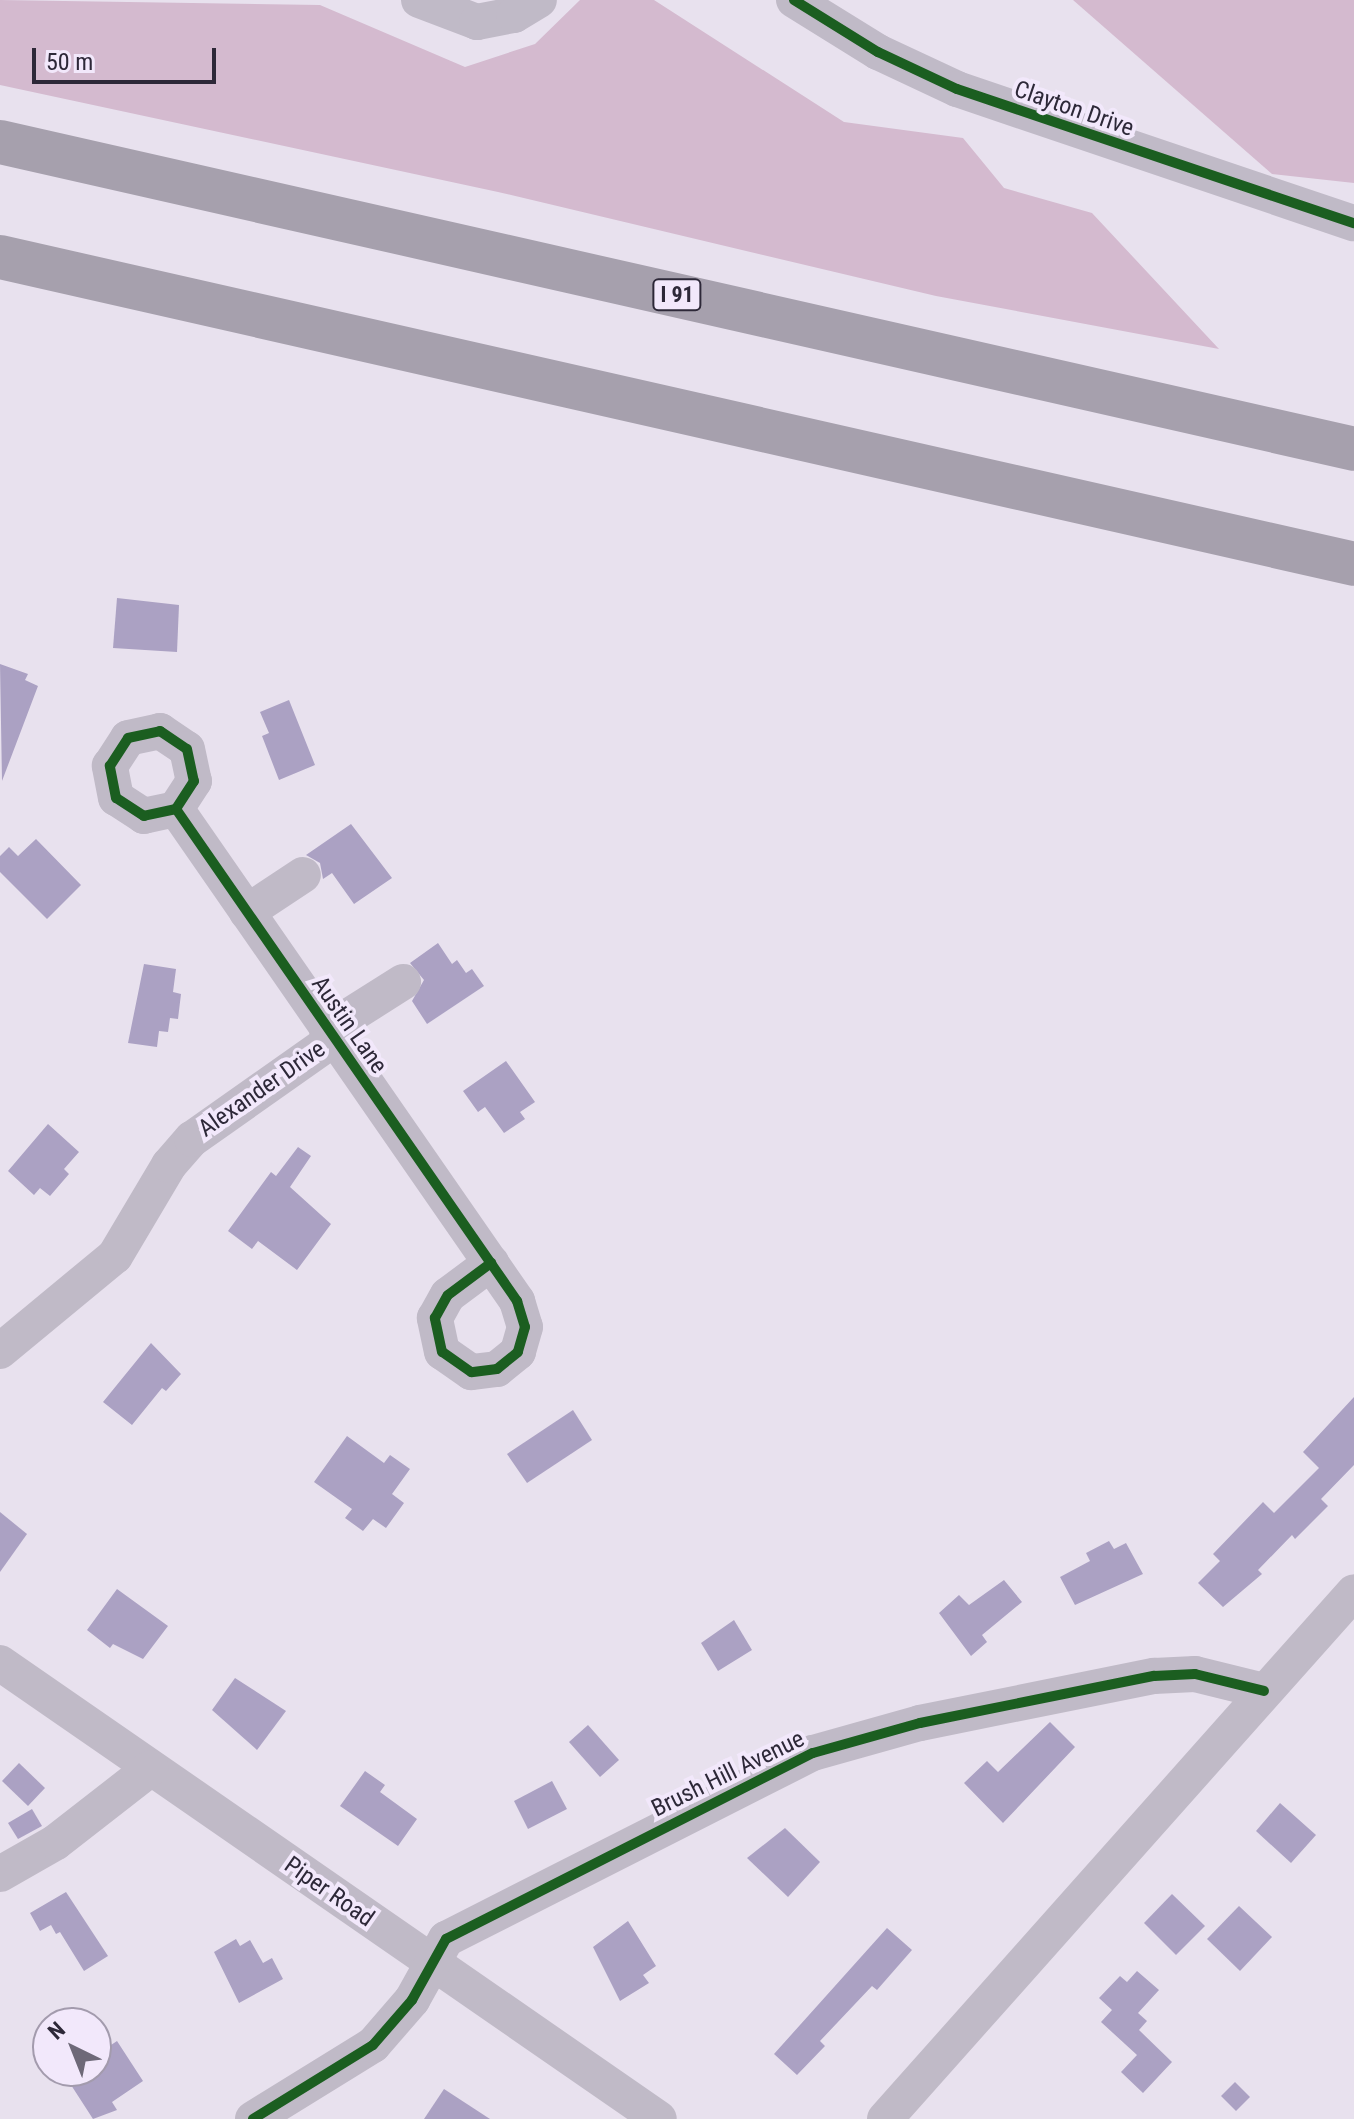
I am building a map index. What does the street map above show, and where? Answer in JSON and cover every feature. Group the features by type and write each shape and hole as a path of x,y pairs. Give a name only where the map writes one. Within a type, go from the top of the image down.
{"highway":[{"name":"I 91","path":"0,142 1354,449"},
{"path":"0,257 1354,564"}],"street":[{"path":"419,0 477,22 514,15 539,0"},
{"name":"Clayton Drive","path":"794,0 878,52 957,89 1354,223"},
{"name":"Austin Lane","path":"176,809 491,1263"},
{"path":"247,912 303,875"},
{"name":"Alexander Drive","path":"0,1351 115,1256 169,1165 192,1139 403,982"},
{"path":"885,2119 1354,1592"},
{"name":"Piper Road","path":"0,1663 659,2119"},
{"name":"Brush Hill Avenue","path":"253,2119 373,2045 412,2000 446,1939 482,1917 813,1753 920,1723 1154,1676 1195,1674 1264,1691"},
{"path":"0,1874 56,1842 151,1768"}],"shaded area":[{"path":"0,0 320,5 465,67 535,44 580,0 654,0 844,122 963,138 1004,188 1092,213 1219,349 936,296 498,192 0,85"},
{"path":"1073,0 1354,0 1354,183 1272,174"}],"building":[{"path":"117,598 179,605 177,652 113,648"},
{"path":"0,664 28,674 25,680 38,686 2,781"},
{"path":"289,700 315,765 279,780 262,736 269,733 260,712"},
{"path":"351,824 392,878 354,904 332,873 323,879 320,863 306,855"},
{"path":"36,839 81,885 47,919 0,872 0,856 9,847 18,856"},
{"path":"438,943 452,964 457,960 466,973 472,969 484,986 427,1024 412,1001 424,980 410,963"},
{"path":"144,964 176,969 173,992 181,994 178,1019 170,1018 168,1032 159,1031 157,1047 128,1043"},
{"path":"506,1061 535,1102 520,1112 525,1119 504,1133 485,1107 478,1112 463,1091"},
{"path":"48,1124 79,1152 64,1169 69,1174 50,1196 40,1188 34,1195 8,1171"},
{"path":"298,1147 311,1156 290,1187 331,1224 297,1270 258,1241 252,1249 228,1231 271,1172 276,1176"},
{"path":"151,1343 181,1374 166,1391 162,1388 132,1425 103,1402"},
{"path":"1354,1397 1354,1465 1321,1499 1328,1506 1295,1539 1292,1535 1258,1570 1262,1574 1223,1607 1198,1583 1220,1561 1213,1554 1263,1502 1274,1513 1319,1468 1303,1452"},
{"path":"573,1410 592,1440 527,1483 507,1454"},
{"path":"347,1436 384,1463 390,1455 410,1469 392,1494 404,1503 386,1528 373,1519 363,1531 345,1518 352,1509 314,1482"},
{"path":"0,1512 27,1534 0,1572"},
{"path":"1109,1541 1114,1549 1126,1543 1143,1574 1075,1605 1060,1577 1090,1561 1086,1553"},
{"path":"1004,1580 1022,1602 982,1635 987,1642 971,1656 939,1613 959,1595 969,1605"},
{"path":"117,1589 168,1626 143,1659 113,1644 110,1648 87,1630"},
{"path":"734,1620 752,1650 718,1671 701,1643"},
{"path":"235,1678 286,1711 257,1750 212,1710"},
{"path":"1050,1722 1075,1747 1003,1823 964,1783 987,1761 998,1772"},
{"path":"588,1725 619,1760 600,1777 569,1742"},
{"path":"19,1763 45,1788 28,1806 2,1781"},
{"path":"365,1771 385,1785 380,1792 417,1819 398,1846 340,1806"},
{"path":"552,1781 567,1809 528,1829 514,1801"},
{"path":"1280,1803 1316,1835 1291,1863 1256,1831"},
{"path":"32,1809 42,1826 18,1839 8,1823"},
{"path":"785,1828 820,1862 788,1897 747,1858"},
{"path":"66,1892 108,1956 84,1971 60,1932 56,1934 51,1925 40,1931 30,1913"},
{"path":"1172,1894 1205,1926 1176,1955 1144,1923"},
{"path":"1239,1906 1272,1937 1240,1971 1207,1939"},
{"path":"628,1921 656,1966 643,1975 649,1983 620,2001 593,1947"},
{"path":"887,1928 912,1950 877,1990 872,1986 820,2041 825,2046 797,2075 774,2054"},
{"path":"236,1939 240,1946 250,1940 263,1963 272,1958 283,1979 239,2003 214,1952"},
{"path":"1137,1971 1159,1990 1138,2013 1147,2021 1139,2030 1172,2062 1143,2093 1121,2072 1137,2055 1101,2022 1112,2010 1099,1998 1120,1976 1127,1982"},
{"path":"117,2041 143,2081 112,2102 117,2110 93,2119 72,2087 112,2087 112,2044"},
{"path":"1235,2082 1250,2097 1236,2111 1221,2096"},
{"path":"444,2089 490,2119 424,2119"}],"cycle path":[{"path":"794,0 878,52 957,89 1354,223"},
{"path":"176,809 144,816 116,798 110,766 128,738 160,731 187,749 194,781 176,809 517,1301 525,1327 518,1352 497,1369 471,1372 442,1352 435,1318 448,1295 491,1263"},
{"path":"253,2119 373,2045 412,2000 446,1939 813,1753 920,1723 1154,1676 1195,1674 1264,1691"}]}
